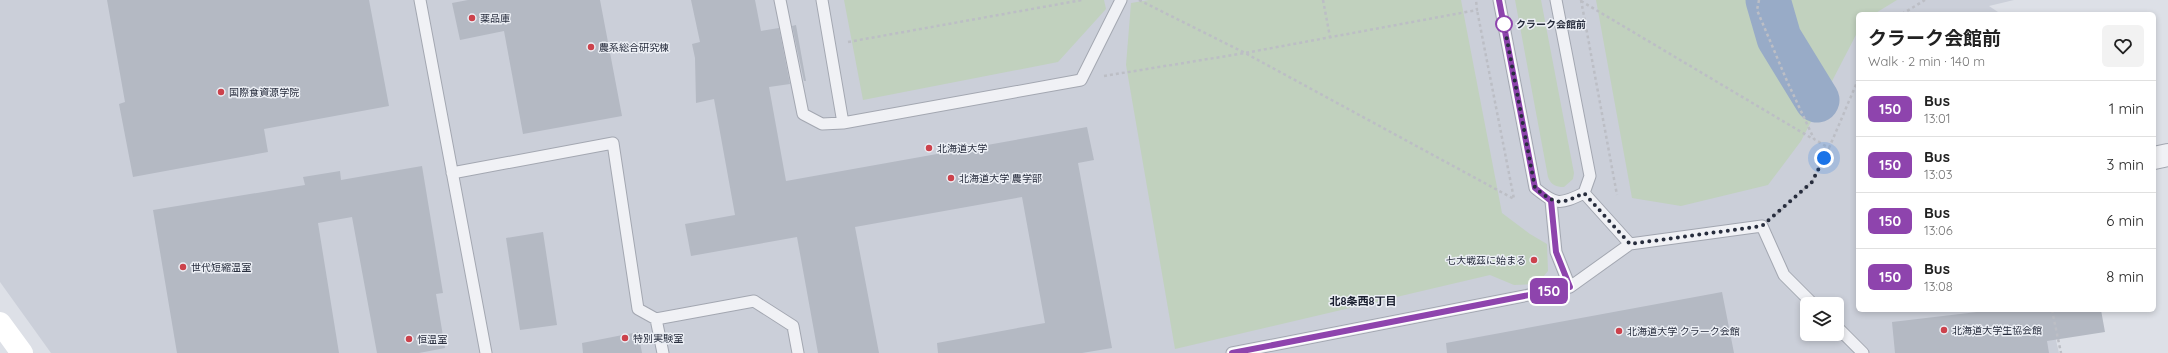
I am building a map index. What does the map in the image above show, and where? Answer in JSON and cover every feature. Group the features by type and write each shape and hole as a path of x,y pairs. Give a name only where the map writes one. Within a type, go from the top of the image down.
{"main road":[{"path":"0,323 22,353"}],"street":[{"path":"2156,158 2168,155"}],"lane":[{"path":"420,0 486,353"},
{"path":"780,0 803,114 822,124 843,123 1081,80 1121,0"},
{"path":"822,0 843,123"},
{"path":"1499,0 1535,188 1551,201 1568,201 1584,193 1590,176 1556,0"},
{"path":"452,172 612,144 638,309 656,319 754,301 793,326 798,353"},
{"path":"1584,193 1630,244"},
{"path":"1551,201 1556,252 1570,287"},
{"path":"1232,353 1570,287 1630,244 1762,226 1784,276 1806,297"},
{"path":"656,319 663,353"},
{"path":"1844,335 1863,353"}],"path":[{"path":"830,45 1082,0"},
{"path":"1139,0 1245,53 1514,199 1476,0"},
{"path":"1323,0 1330,37"},
{"path":"1759,0 1757,10 1787,81 1814,139"},
{"path":"1905,12 1925,0"},
{"path":"1581,1 1829,148"},
{"path":"1581,1 1617,194"},
{"path":"1081,80 1245,53 1477,10"},
{"path":"1762,226 1812,182 1829,148 1856,85"},
{"path":"2052,312 2061,353"}],"shaded area":[{"name":"北海道大学","path":"0,0 2014,0 1989,6 1998,12 1856,12 1856,312 2049,312 2059,353 51,353 0,282"}],"green space":[{"path":"844,0 1104,0 1106,9 1058,62 863,100"},
{"path":"1149,0 1461,0 1502,213 1530,234 1547,244 1548,271 1537,284 1514,285 1490,275 1175,349 1126,65 1131,3"},
{"path":"1515,0 1541,0 1574,173 1573,179 1564,187 1554,185 1548,177"},
{"path":"1596,0 1897,0 1877,12 1856,12 1856,35 1801,141 1768,185 1681,206 1632,198"}],"building":[{"name":"国際食資源学院","path":"107,0 369,0 389,106 264,129 268,152 133,177 119,104 125,102"},
{"name":"農系総合研究棟","path":"468,0 600,0 622,116 523,134 504,31 460,40 452,3"},
{"name":"北海道大学 農学部","path":"691,0 755,0 761,31 779,28 790,84 769,87 786,181 1087,127 1094,160 1078,163 1112,348 1082,353 938,353 937,343 1045,323 1022,197 855,227 879,353 818,353 797,237 691,256 685,224 735,215 714,99 696,103 695,58 692,44 700,42"},
{"path":"796,25 806,81 804,81 792,26"},
{"name":"世代短縮温室","path":"422,166 443,293 436,294 445,348 419,353 377,353 352,217 318,223 339,353 177,353 153,210 305,185 303,177 340,171 341,180"},
{"path":"543,232 557,325 520,330 506,238"},
{"name":"北海道大学 クラーク会館","path":"1722,292 1734,353 1447,353 1446,343"},
{"path":"1977,312 2101,312 2105,332 2047,341 2049,353 1895,353 1892,322"},
{"name":"特別実験室","path":"638,332 642,353 583,353 582,343"}],"waterway":[{"path":"1768,0 1779,38 1817,100"}],"bus line":[{"name":"150","path":"1232,353 1570,287 1556,252 1551,201 1535,188 1499,0"}],"place":[{"name":"薬品庫","path":"472,18"},
{"name":"クラーク会館前","path":"1504,24"},
{"name":"農系総合研究棟","path":"591,47"},
{"name":"国際食資源学院","path":"221,92"},
{"name":"北海道大学","path":"929,148"},
{"name":"北海道大学 農学部","path":"951,178"},
{"name":"七大戦茲に始まる","path":"1534,260"},
{"name":"世代短縮温室","path":"183,267"},
{"name":"北海道大学生協会館","path":"1944,330"},
{"name":"北海道大学 クラーク会館","path":"1619,331"},
{"name":"特別実験室","path":"625,338"},
{"name":"恒温室","path":"409,339"}],"district":[{"name":"北8条西8丁目","path":"1363,301"}],"route":[{"path":"1504,24 1535,188 1551,201 1568,201 1584,193 1630,244 1762,226 1812,182 1824,158"}]}
